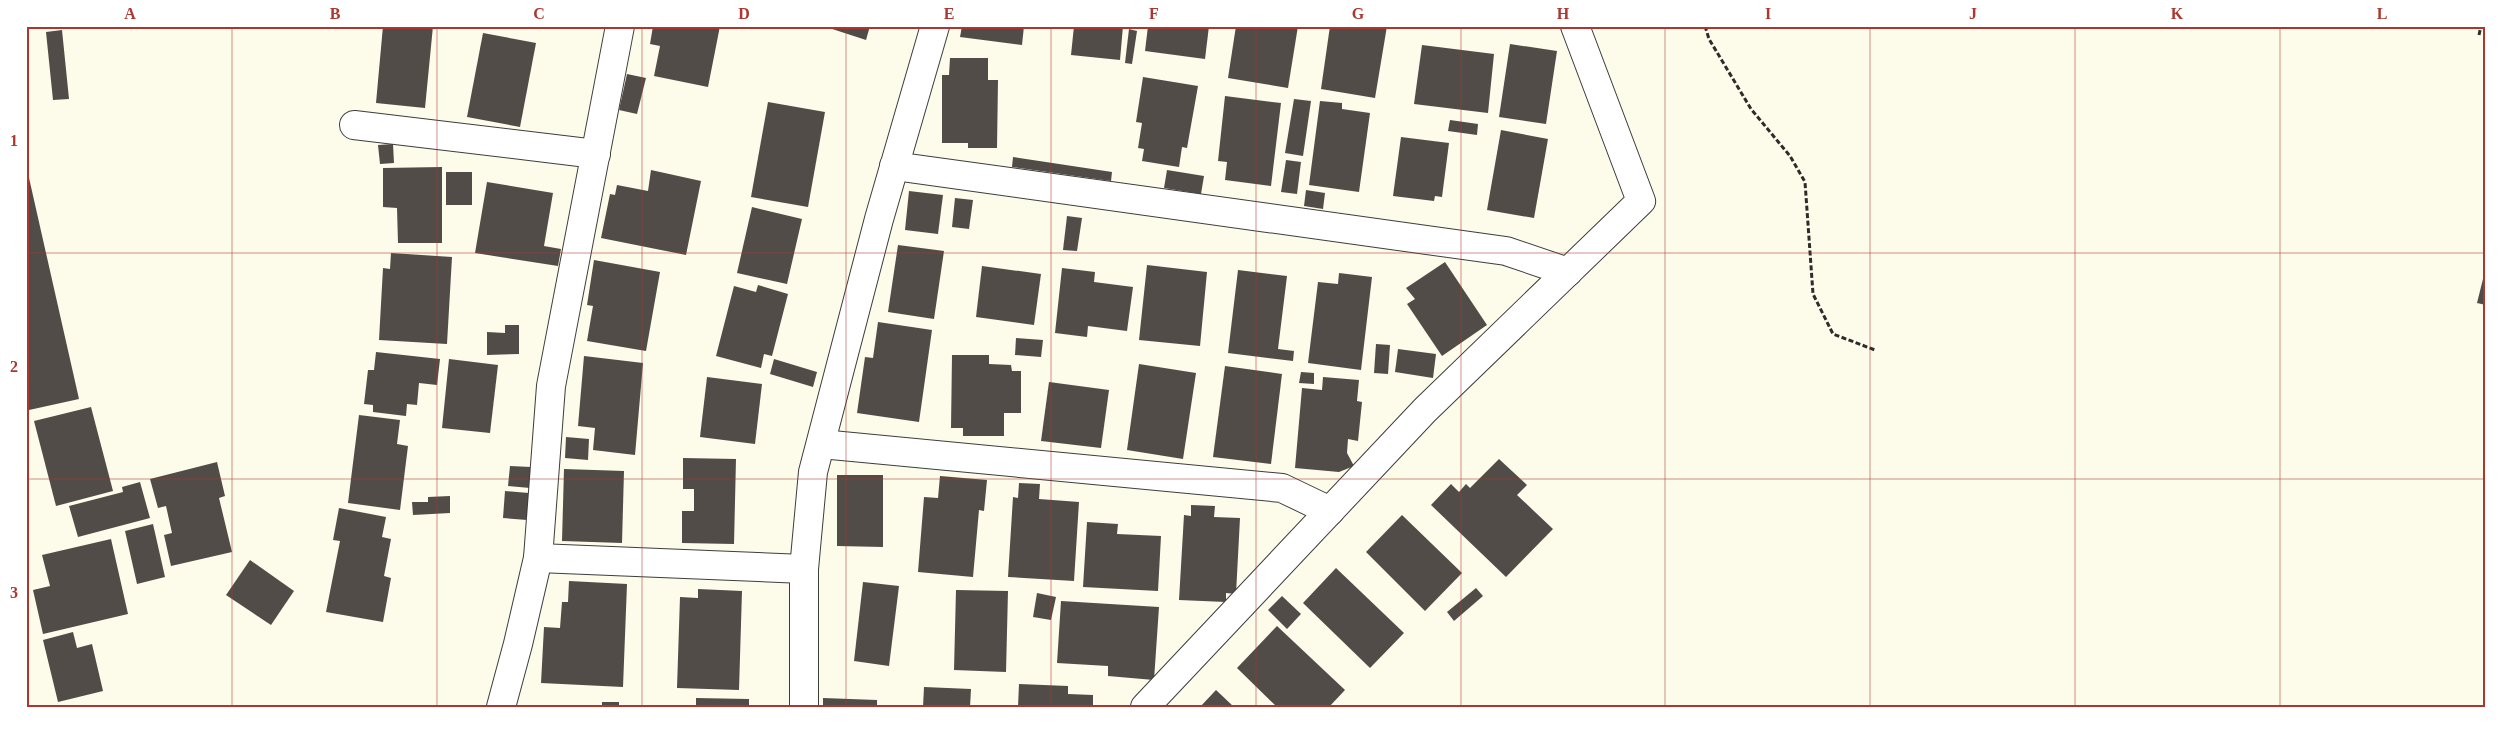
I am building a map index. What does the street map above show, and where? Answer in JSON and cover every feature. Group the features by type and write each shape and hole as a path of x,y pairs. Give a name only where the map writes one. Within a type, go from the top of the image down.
{"street":[{"path":"500,707 518,644 538,558 552,386 620,26"},
{"path":"804,707 804,569 813,472 894,166 935,26"},
{"path":"1145,707 1425,410 1641,201 1575,26"},
{"path":"354,125 596,154"},
{"path":"894,166 1506,251 1568,272"},
{"path":"821,444 1282,488 1330,511"},
{"path":"538,558 804,569"}],"path":[{"path":"1705,26 1709,39 1751,110 1790,156 1805,182 1812,294 1833,334 1875,350"},
{"path":"2479,35 2481,26"}],"building":[{"path":"383,26 433,26 425,108 376,103"},
{"path":"532,26 544,26 544,29"},
{"path":"653,26 720,26 708,87 654,76 660,46 650,44"},
{"path":"823,26 870,26 866,40"},
{"path":"962,26 1024,26 1022,45 960,37"},
{"path":"1074,26 1123,26 1120,60 1071,55"},
{"path":"1148,26 1209,26 1205,59 1145,51"},
{"path":"1236,26 1298,26 1288,88 1228,78"},
{"path":"1330,26 1387,26 1375,98 1321,89"},
{"path":"1129,29 1137,31 1132,64 1125,63"},
{"path":"62,30 69,99 53,100 46,32"},
{"path":"483,33 536,43 520,127 467,117"},
{"path":"1510,44 1557,51 1546,124 1499,117"},
{"path":"1422,45 1494,54 1488,113 1414,104"},
{"path":"950,58 988,58 988,80 998,80 997,148 968,148 968,143 942,143 942,75 949,75"},
{"path":"627,74 646,78 637,114 619,110"},
{"path":"1143,77 1198,86 1187,148 1182,147 1179,167 1142,161 1144,149 1138,148 1142,123 1136,122"},
{"path":"1225,96 1281,103 1271,186 1225,180 1227,162 1218,161"},
{"path":"1294,99 1311,101 1303,156 1285,153"},
{"path":"1320,101 1342,103 1342,109 1370,113 1359,192 1309,185"},
{"path":"768,102 825,112 808,207 751,197"},
{"path":"1450,120 1478,124 1477,135 1448,131"},
{"path":"1501,130 1548,139 1534,218 1487,210"},
{"path":"1401,137 1449,143 1442,197 1435,196 1434,201 1393,196"},
{"path":"393,144 394,163 380,164 378,145"},
{"path":"1013,157 1112,172 1111,181 1012,167"},
{"path":"1286,160 1301,162 1297,194 1281,192"},
{"path":"442,167 442,243 398,243 397,208 383,207 383,168"},
{"path":"27,169 79,399 29,410 26,399"},
{"path":"651,170 701,181 686,255 601,238 610,194 615,195 617,185 648,191"},
{"path":"1167,170 1204,176 1201,194 1164,188"},
{"path":"446,172 472,172 472,205 446,205"},
{"path":"487,182 553,193 544,246 561,249 558,266 475,253"},
{"path":"1306,190 1325,193 1323,209 1304,206"},
{"path":"909,191 943,195 938,234 905,230"},
{"path":"955,198 973,200 969,229 952,227"},
{"path":"752,207 802,219 787,284 737,273"},
{"path":"1067,216 1082,218 1077,251 1063,250"},
{"path":"898,245 944,251 934,319 888,312"},
{"path":"391,253 452,257 447,344 379,340 383,268 390,269"},
{"path":"594,260 660,272 646,351 587,341 593,306 587,305"},
{"path":"1445,262 1487,325 1442,356 1407,304 1415,299 1406,288"},
{"path":"1147,265 1207,272 1200,346 1139,340"},
{"path":"982,266 1041,274 1034,325 976,317"},
{"path":"2486,267 2486,305 2477,303"},
{"path":"1062,268 1095,272 1094,282 1133,287 1127,331 1088,326 1087,337 1055,333"},
{"path":"1238,270 1287,276 1278,349 1294,351 1293,361 1228,353"},
{"path":"1339,273 1372,277 1361,370 1308,363 1318,282 1338,284"},
{"path":"758,285 788,294 772,356 764,354 761,368 716,356 734,286 756,292"},
{"path":"878,322 932,330 919,422 857,413 865,357 873,358"},
{"path":"505,325 519,325 519,354 487,355 487,332 505,333"},
{"path":"1016,338 1043,340 1041,357 1015,355"},
{"path":"1376,344 1390,345 1388,374 1374,373"},
{"path":"1398,349 1436,354 1433,378 1395,372"},
{"path":"376,352 440,359 437,385 419,383 417,405 407,404 406,416 373,412 373,405 364,404 368,370 374,370"},
{"path":"952,355 989,355 989,364 1011,365 1012,371 1021,371 1021,413 1004,413 1004,436 963,436 963,428 951,428"},
{"path":"584,356 643,363 635,455 593,450 595,428 578,426"},
{"path":"449,359 498,365 490,433 442,428"},
{"path":"774,359 817,372 813,387 770,374"},
{"path":"1139,364 1196,373 1183,459 1127,450"},
{"path":"1225,366 1282,374 1271,464 1213,457"},
{"path":"1301,372 1314,373 1314,384 1299,383"},
{"path":"707,377 762,384 755,444 700,437"},
{"path":"1323,377 1359,380 1357,401 1362,402 1358,441 1348,439 1347,453 1354,466 1339,472 1295,468 1302,388 1322,390"},
{"path":"1049,382 1109,390 1101,448 1041,441"},
{"path":"91,407 113,491 56,506 34,421"},
{"path":"359,415 400,420 397,444 408,446 400,510 348,503"},
{"path":"566,437 589,439 588,460 565,458"},
{"path":"683,458 736,459 734,544 682,543 682,511 694,511 694,489 683,489"},
{"path":"1499,459 1527,485 1517,495 1553,529 1506,577 1431,505 1451,484 1459,492 1466,484 1470,488"},
{"path":"217,462 225,496 219,498 232,552 171,566 164,535 172,533 166,506 158,508 150,479"},
{"path":"510,466 531,467 530,488 508,486"},
{"path":"564,469 624,471 622,543 562,541"},
{"path":"837,475 883,475 883,547 837,546"},
{"path":"940,476 987,480 984,511 979,510 973,577 918,572 924,497 938,498"},
{"path":"140,482 150,518 78,537 69,506 123,492 122,487"},
{"path":"1019,483 1040,484 1039,499 1079,502 1074,581 1008,577 1013,497 1018,498"},
{"path":"505,491 529,493 527,520 503,518"},
{"path":"450,496 450,513 413,515 412,502 428,502 428,497"},
{"path":"1191,505 1215,506 1214,517 1240,518 1236,594 1226,593 1226,602 1179,600 1184,515 1191,516"},
{"path":"339,508 386,517 382,537 391,539 384,576 391,578 383,622 326,612 340,541 333,540"},
{"path":"1402,515 1462,573 1425,611 1366,552"},
{"path":"1087,522 1118,524 1117,534 1161,536 1158,591 1083,587"},
{"path":"153,524 165,577 137,584 125,531"},
{"path":"111,539 128,614 43,634 33,590 50,586 42,555"},
{"path":"250,560 294,591 271,625 226,595"},
{"path":"1336,568 1404,633 1370,668 1303,603"},
{"path":"569,581 627,584 623,687 541,683 544,627 560,628 562,602 568,602"},
{"path":"863,582 899,586 889,666 854,661"},
{"path":"1476,588 1483,596 1454,621 1447,612"},
{"path":"698,589 742,591 739,690 677,688 680,597 698,598"},
{"path":"956,590 1008,591 1006,672 954,670"},
{"path":"1037,593 1056,597 1051,620 1033,617"},
{"path":"1282,596 1301,614 1287,629 1268,610"},
{"path":"1061,601 1159,607 1154,680 1108,676 1108,666 1057,663"},
{"path":"1277,626 1345,690 1329,707 1277,707 1237,668"},
{"path":"73,632 77,648 92,644 103,691 58,702 43,640"},
{"path":"1019,684 1068,686 1068,694 1093,695 1093,707 1018,707"},
{"path":"924,687 971,689 970,707 923,707"},
{"path":"1216,690 1234,707 1200,707"},
{"path":"696,698 749,699 749,707 696,707"},
{"path":"823,698 877,700 877,707 823,707"},
{"path":"602,702 619,702 619,707 602,707"}]}
